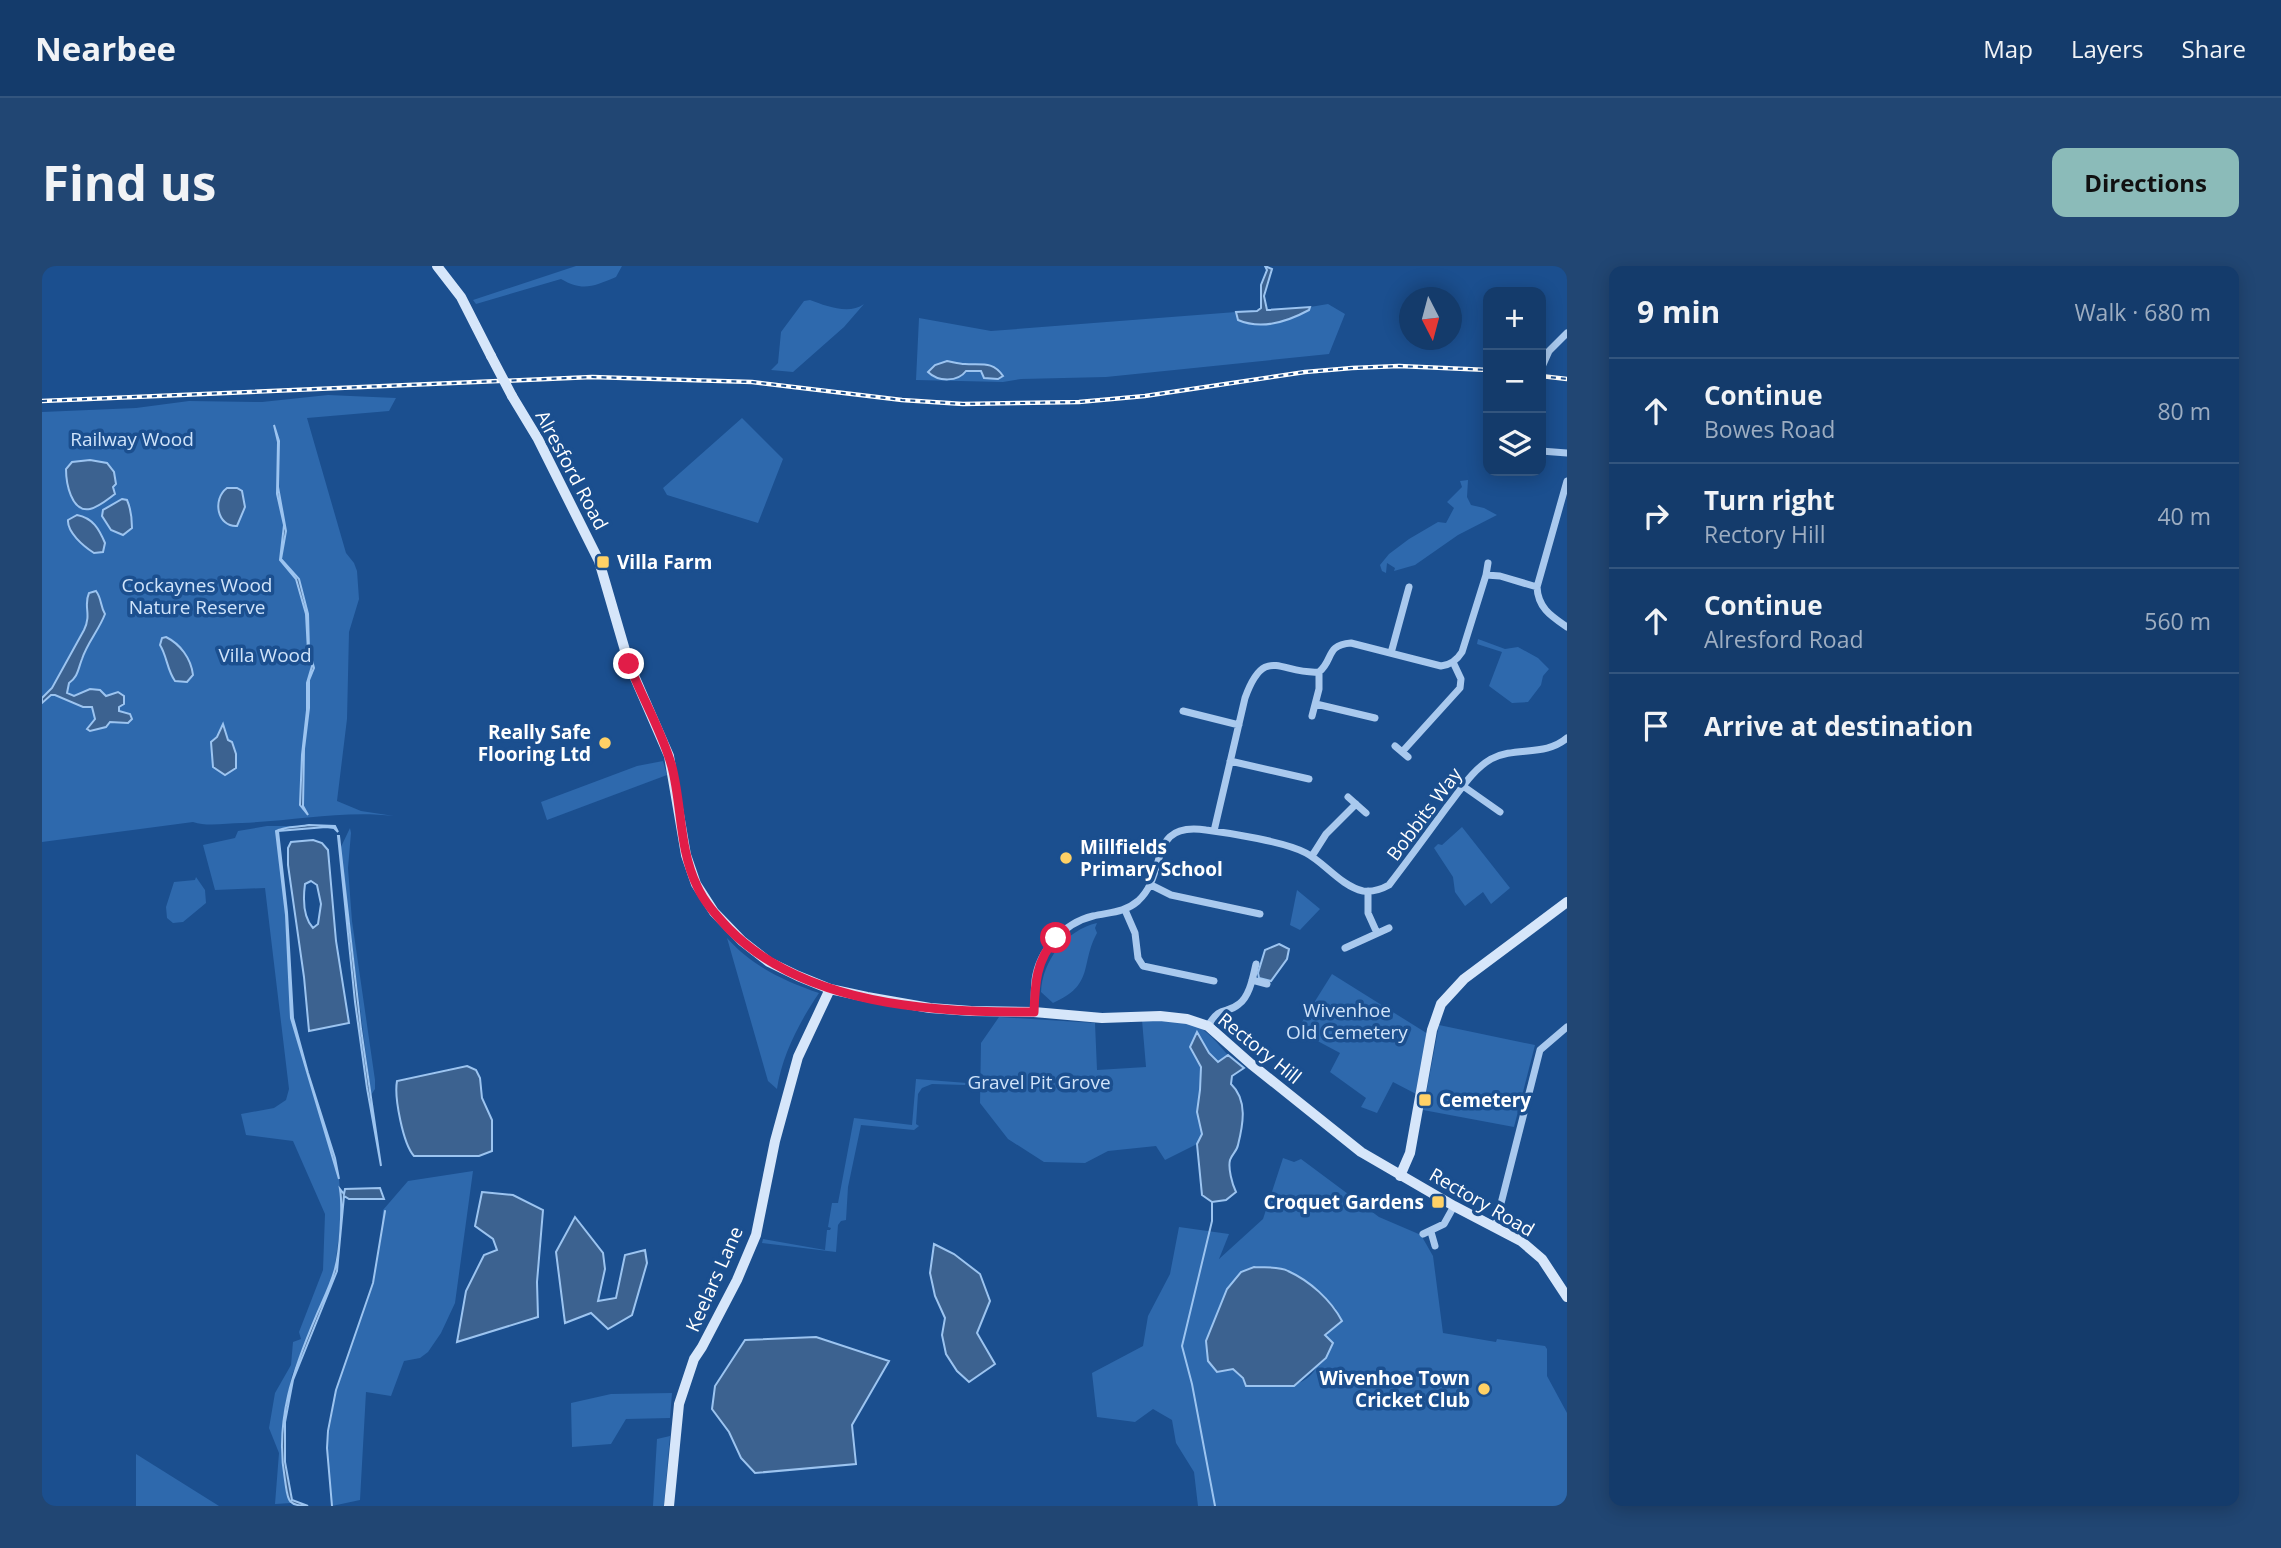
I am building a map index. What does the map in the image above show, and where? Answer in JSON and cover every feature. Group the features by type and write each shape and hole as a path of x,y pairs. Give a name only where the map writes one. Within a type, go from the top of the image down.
{"street":[{"name":"Alresford Road","path":"437,266 461,297 512,396 538,439 599,561 629,664 669,756 686,855 699,891 725,925 760,956 788,972 830,989 930,1008 989,1012"},
{"path":"1546,357 1567,333"},
{"path":"1546,451 1567,453"},
{"path":"1567,481 1536,587 1544,610 1567,627"},
{"path":"1312,716 1319,689 1319,672 1332,649 1342,644 1351,643 1441,666 1453,662 1462,652 1488,563"},
{"path":"1486,575 1500,576 1536,587"},
{"path":"1391,653 1409,592"},
{"path":"1402,752 1460,688 1461,680 1453,662"},
{"path":"1214,831 1252,680 1258,672 1275,664 1319,672"},
{"path":"1316,704 1375,718"},
{"path":"1350,722 1353,713"},
{"path":"1187,715 1239,725"},
{"name":"Bobbits Way","path":"1368,891 1389,885 1463,786 1492,758 1549,748 1567,738"},
{"path":"1230,761 1306,777"},
{"path":"1463,786 1501,809"},
{"path":"1348,797 1366,813"},
{"path":"1312,856 1326,834 1356,804"},
{"path":"1034,1012 1035,980 1050,945 1064,930 1082,920 1125,910 1142,897 1150,885 1162,847 1168,838 1188,828 1290,847 1312,856 1346,883 1368,891 1368,914 1377,933"},
{"path":"1150,885 1171,895 1257,917"},
{"path":"1400,1176 1410,1153 1432,1030 1441,1004 1464,979 1567,902"},
{"path":"1125,910 1133,927 1138,958 1142,965 1211,980 1208,969"},
{"path":"1348,944 1389,928"},
{"path":"1208,1026 1222,1010 1242,1002 1252,981 1256,964"},
{"path":"1252,981 1267,984"},
{"name":"Keelars Lane","path":"669,1506 682,1392 696,1355 737,1280 756,1235 772,1153 798,1057 830,989"},
{"name":"Rectory Hill","path":"989,1012 1034,1012 1102,1018 1160,1016 1187,1019 1208,1026 1361,1152 1400,1176"},
{"path":"1494,1227 1540,1050 1567,1027"},
{"name":"Rectory Road","path":"1400,1176 1521,1241 1542,1259 1567,1297"},
{"path":"1435,1246 1427,1233 1444,1224 1454,1206"}],"green space":[{"path":"576,266 622,266 616,277 595,285 576,285 561,279 476,304 473,300"},
{"path":"810,300 845,309 864,304 844,327 793,372 771,370 778,363 781,332 804,301"},
{"path":"1328,304 1345,314 1329,354 1106,377 1021,379 1003,382 916,380 919,318 991,331 1236,312 1238,320 1264,323 1293,317 1310,307"},
{"name":"Cockaynes Wood Nature Reserve","path":"328,395 396,398 389,411 307,418 346,553 357,571 359,599 349,632 347,719 337,801 361,811 394,816 337,815 217,824 193,822 42,842 42,412 136,408 189,401 262,402"},
{"path":"742,418 783,459 758,523 667,495 663,488"},
{"path":"1468,480 1467,497 1471,505 1497,515 1458,535 1415,565 1394,571 1395,568 1387,563 1386,573 1382,571 1380,565 1389,554 1409,539 1438,522 1446,523 1454,508 1447,502 1462,487 1460,481"},
{"path":"1478,639 1505,649 1518,647 1538,658 1549,669 1528,702 1512,703 1489,686 1502,652 1477,644"},
{"path":"663,761 667,775 547,820 541,802 637,766"},
{"path":"267,826 305,826 280,828 276,832 286,915 291,1018 339,1179 342,1213 334,1273 292,1375 283,1417 283,1470 291,1503 275,1504 279,1453 269,1428 275,1393 291,1365 293,1342 301,1339 299,1332 323,1270 325,1214 293,1141 246,1135 241,1114 274,1108 286,1100 289,1089 265,888 215,890 203,845 235,838 238,831"},
{"path":"1462,827 1510,888 1491,904 1483,892 1465,906 1455,892 1453,877 1434,848 1438,844 1442,845"},
{"path":"350,828 348,868 352,921 375,1080 375,1089 371,1095 340,849"},
{"path":"196,877 205,890 206,903 183,922 173,923 167,918 166,907 174,882 195,880"},
{"path":"1297,890 1320,909 1300,930 1290,925"},
{"path":"1097,923 1097,933 1081,981 1075,989 1053,1003 1041,992 1042,980 1051,958 1075,932"},
{"path":"727,938 747,957 769,972 819,993 793,1039 777,1089 768,1081"},
{"name":"Wivenhoe Old Cemetery","path":"1332,974 1428,1034 1418,1095 1393,1082 1377,1113 1361,1107 1366,1098 1330,1072 1340,1053 1297,1030"},
{"name":"Gravel Pit Grove","path":"999,1017 1095,1023 1097,1070 1146,1067 1142,1020 1182,1021 1199,1027 1228,1055 1218,1062 1197,1033 1190,1047 1201,1067 1197,1112 1202,1134 1197,1144 1165,1160 1156,1146 1108,1151 1085,1163 1044,1162 1008,1139 980,1103 981,1043"},
{"path":"1439,1025 1535,1045 1514,1127 1423,1110"},
{"path":"916,1079 967,1083 932,1084 922,1088 918,1094 916,1124 919,1126 914,1130 861,1125 848,1187 846,1220 838,1225 836,1252 762,1243 763,1239 825,1250 827,1230 831,1228 828,1227 832,1203 838,1203 854,1118 912,1125"},
{"path":"1283,1158 1294,1162 1301,1159 1379,1217 1421,1235 1433,1256 1443,1333 1496,1342 1497,1339 1545,1346 1547,1376 1567,1413 1567,1506 1198,1506 1194,1472 1176,1443 1172,1420 1153,1409 1135,1422 1097,1417 1092,1373 1143,1346 1148,1316 1170,1274 1179,1227 1229,1234 1219,1259 1263,1219","holes":["1254,1267 1287,1270 1320,1292 1336,1309 1334,1326 1325,1340 1317,1366 1304,1380 1286,1386 1246,1386 1243,1378 1232,1368"]},
{"path":"473,1171 455,1303 441,1333 428,1352 420,1358 404,1361 391,1396 366,1392 360,1500 332,1506 327,1445 336,1390 373,1283 383,1210 408,1181"},
{"path":"672,1393 670,1418 626,1419 611,1444 572,1447 571,1403 611,1394"},
{"path":"670,1436 664,1506 653,1506 657,1439"},
{"path":"136,1454 219,1506 136,1506"}],"shaded area":[{"path":"1265,266 1272,269 1264,296 1267,310 1310,307 1309,310 1274,323 1256,324 1238,320 1236,312 1257,311 1261,308 1261,285 1267,270"},
{"path":"947,361 991,366 1003,376 998,379 984,378 981,371 966,371 958,377 948,379 937,378 928,372 935,365"},
{"path":"274,425 279,441 278,487 286,531 281,559 299,579 308,614 309,649 314,668 309,680 304,749 303,806 308,815 300,805 307,683 312,666 308,651 306,614 296,579 280,560 284,525 277,494 278,442"},
{"path":"90,460 107,463 114,472 115,494 97,507 84,509 74,502 66,469 72,462"},
{"path":"227,488 242,491 245,507 237,526 225,522 219,512 219,499"},
{"path":"122,499 127,500 132,524 132,528 123,535 111,530 102,516 103,510"},
{"path":"77,515 91,521 98,529 105,543 103,552 94,553 73,534 68,520"},
{"path":"96,591 105,614 84,653 76,675 69,683 67,693 74,696 90,689 100,690 106,696 118,692 124,696 124,704 119,707 119,711 130,714 132,719 128,723 110,722 106,727 90,731 87,729 95,719 92,707 83,707 55,695 42,703 42,698 52,688 84,630 87,598 89,593"},
{"path":"166,637 180,648 190,663 193,675 187,682 175,681 172,677 160,645 162,638"},
{"path":"223,724 236,754 236,768 225,775 213,767 211,742 217,737"},
{"path":"309,825 335,826 338,832 334,828 326,827 278,831 287,912 293,1018 339,1179 291,1018 286,915 276,831"},
{"path":"338,836 361,1029 381,1166 355,1002"},
{"path":"313,840 322,843 328,850 336,941 349,1023 309,1031 288,865 288,848 291,842","holes":["311,881 317,885 321,904 318,924 313,928 306,913 304,890 305,884"]},
{"path":"1279,944 1289,949 1287,959 1271,981 1259,978 1265,950"},
{"path":"1197,1032 1209,1053 1218,1062 1228,1055 1244,1068 1232,1076 1231,1084 1240,1097 1243,1113 1237,1147 1230,1163 1236,1192 1226,1200 1212,1202 1202,1195 1197,1144 1202,1134 1197,1112 1201,1067 1190,1047"},
{"path":"467,1066 476,1070 480,1078 482,1098 492,1120 492,1151 479,1156 414,1156 400,1120 397,1081"},
{"path":"380,1188 384,1199 349,1199 344,1196 337,1271 293,1380 285,1422 285,1462 292,1500 308,1506 296,1505 288,1497 282,1458 284,1415 294,1374 335,1269 340,1229 340,1189 344,1194 345,1189"},
{"path":"482,1192 513,1195 543,1210 537,1282 538,1317 457,1342 466,1291 484,1255 497,1250 493,1239 475,1226"},
{"path":"575,1217 603,1253 605,1269 598,1301 616,1298 625,1255 645,1250 647,1263 632,1315 608,1329 591,1313 565,1323 556,1252"},
{"path":"934,1244 954,1254 980,1274 990,1301 977,1333 995,1364 969,1382 957,1371 946,1354 942,1335 945,1318 935,1296 930,1273"},
{"path":"1254,1267 1280,1268 1296,1275 1326,1299 1342,1321 1325,1335 1333,1343 1326,1358 1294,1386 1246,1386 1243,1378 1233,1369 1217,1372 1208,1361 1206,1341 1227,1289 1241,1272"},
{"path":"816,1337 889,1361 852,1425 856,1464 755,1473 741,1458 729,1432 712,1409 715,1386 745,1340"}],"waterway":[{"path":"1212,1202 1212,1221 1182,1346 1192,1384 1215,1506"},
{"path":"332,1506 328,1431 336,1390 373,1283 385,1211"}],"railway":[{"path":"42,401 592,377 752,382 902,400 963,404 1079,402 1145,396 1305,372 1352,368 1399,366 1483,370"},
{"path":"1546,377 1567,379"}],"place":[{"name":"Villa Farm","path":"603,562"},
{"name":"Really Safe Flooring Ltd","path":"605,743"},
{"name":"Millfields Primary School","path":"1066,858"},
{"name":"Cemetery","path":"1425,1100"},
{"name":"Croquet Gardens","path":"1438,1202"},
{"name":"Wivenhoe Town Cricket Club","path":"1484,1389"}],"route":[{"path":"629,664 669,756 686,855 699,891 725,925 769,962 823,986 855,995 930,1008 1034,1012 1037,971 1056,938"}],"park label":[{"name":"Railway Wood","path":"132,439"},
{"name":"Villa Wood","path":"265,655"}]}
